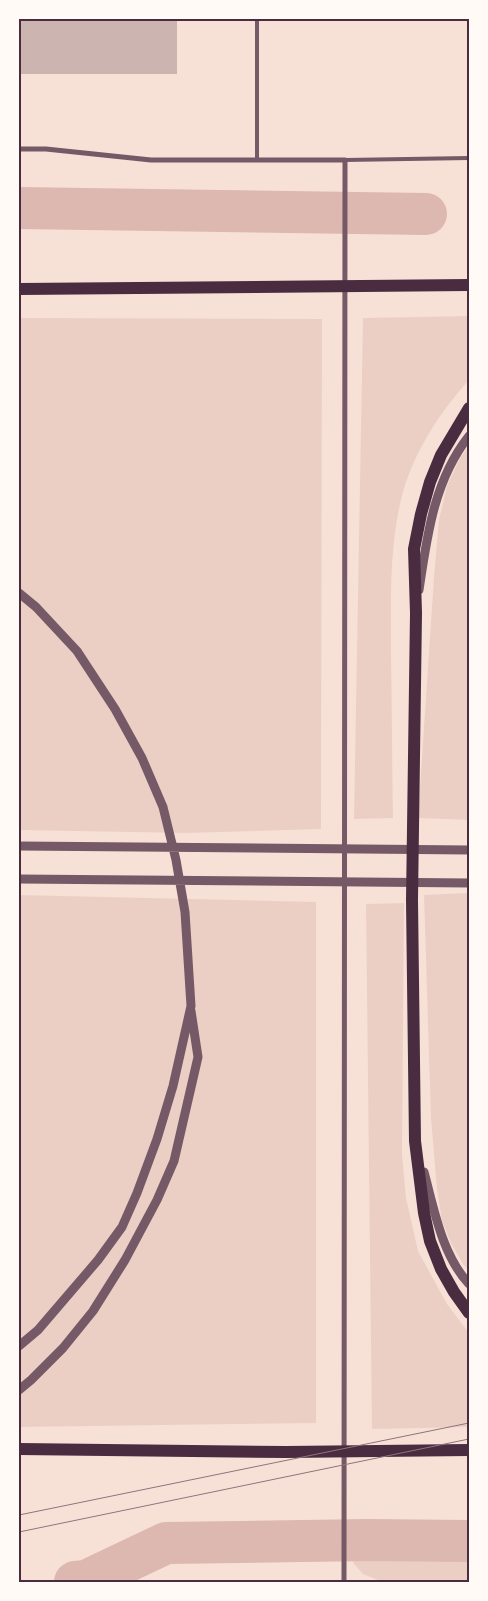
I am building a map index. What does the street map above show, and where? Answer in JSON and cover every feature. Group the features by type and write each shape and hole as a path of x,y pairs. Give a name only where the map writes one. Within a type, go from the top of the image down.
{"main road":[{"path":"19,289 296,285 469,285"},
{"path":"469,408 441,455 430,482 414,549 416,613 412,900 415,1141 424,1213 430,1241 441,1268 454,1292 469,1313"},
{"path":"19,1449 286,1452 469,1450"}],"street":[{"path":"19,148 151,160 345,160 344,1582"},
{"path":"416,613 426,546 436,501 450,463 469,436"},
{"path":"19,593 36,607 77,651 115,709 142,758 163,807 176,860 184,912 190,1006 198,1057 174,1161 126,1260 93,1311 63,1348 32,1380 19,1390"},
{"path":"19,846 469,850"},
{"path":"19,879 469,883"},
{"path":"19,1346 38,1330 98,1260 122,1227 157,1139 173,1086 190,1006"},
{"path":"415,1141 444,1238 453,1259 469,1284"}],"lane":[{"path":"257,19 258,159"},
{"path":"345,160 469,158"}],"shaded area":[{"path":"469,316 469,380 436,422 418,454 405,487 396,523 391,598 393,818 354,819 363,318"},
{"path":"19,318 322,319 321,829 186,833 19,830"},
{"path":"469,446 469,820 418,818 439,520 447,486 460,458"},
{"path":"469,893 469,1271 451,1243 442,1221 437,1189 431,1118 424,895"},
{"path":"19,895 316,902 316,1423 19,1427"},
{"path":"404,903 402,1155 406,1198 418,1251 447,1304 469,1333 469,1427 372,1429 366,904"},
{"path":"351,1556 469,1557 469,1582 383,1582 363,1574 354,1564"}],"building":[{"path":"19,19 177,19 177,74 19,74"}],"waterway":[{"path":"19,208 426,214"},
{"path":"75,1582 86,1581 166,1543 368,1540 469,1541"}],"tram line":[{"path":"19,1515 469,1423"},
{"path":"19,1532 469,1439"}]}
